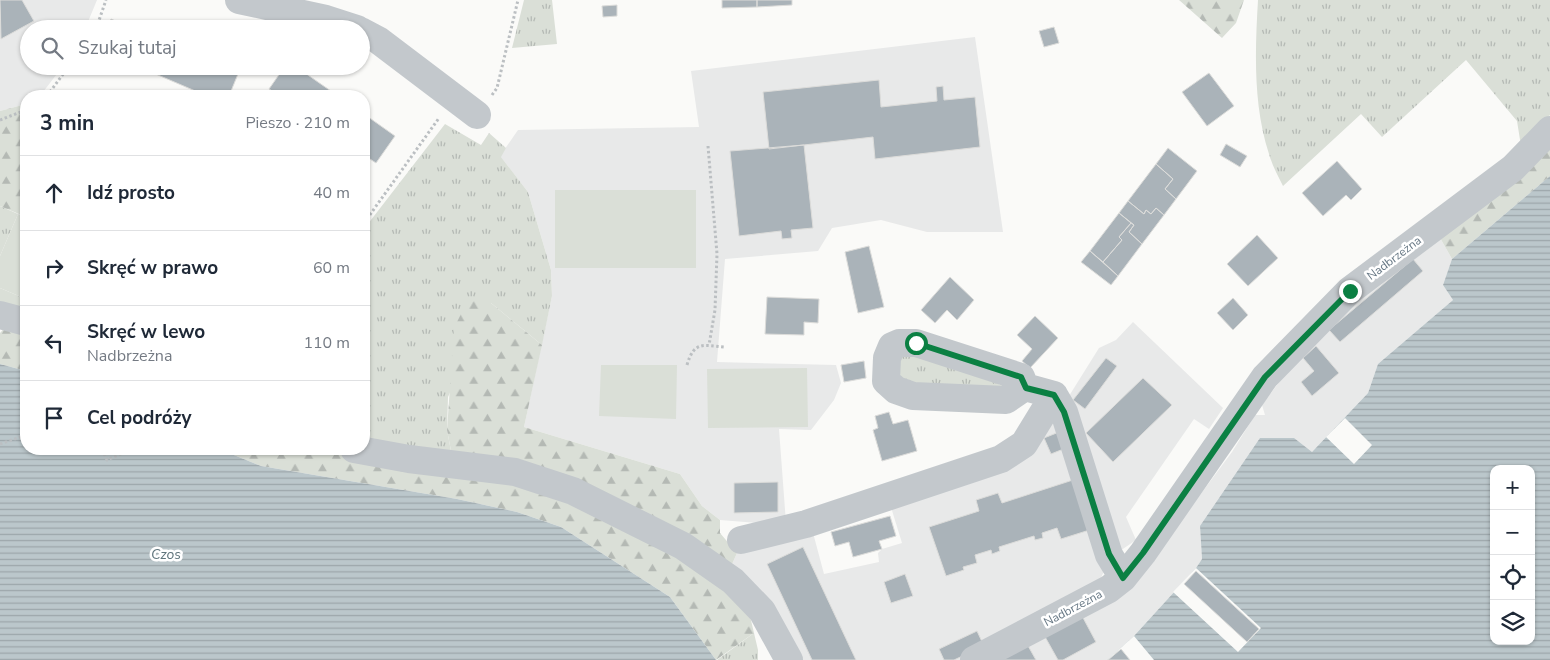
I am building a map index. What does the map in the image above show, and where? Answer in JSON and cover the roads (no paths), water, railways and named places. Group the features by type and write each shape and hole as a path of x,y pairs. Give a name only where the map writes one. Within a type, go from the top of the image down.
{"street":[{"path":"239,0 329,20"},
{"path":"370,36 477,115"},
{"name":"Nadbrzeżna","path":"974,660 1109,589 1123,578 1143,553 1265,377 1350,291 1513,168 1550,130"},
{"path":"0,314 20,320"},
{"path":"1026,388 1054,395 1064,412 1109,554 1123,578"},
{"path":"741,540 806,524 1001,459 1024,444 1054,395"},
{"path":"370,452 410,459 515,472 573,491 683,546 733,581 762,610 789,660"}],"water":[{"path":"1550,176 1550,660 1107,660 1134,636 1196,568 1202,559 1200,526 1260,438 1294,438 1312,452 1368,393 1378,364 1453,300 1443,285 1452,259"},
{"name":"Czos","path":"0,364 20,369 20,455 234,455 261,466 457,499 517,512 561,527 670,597 716,660 0,660"}]}
